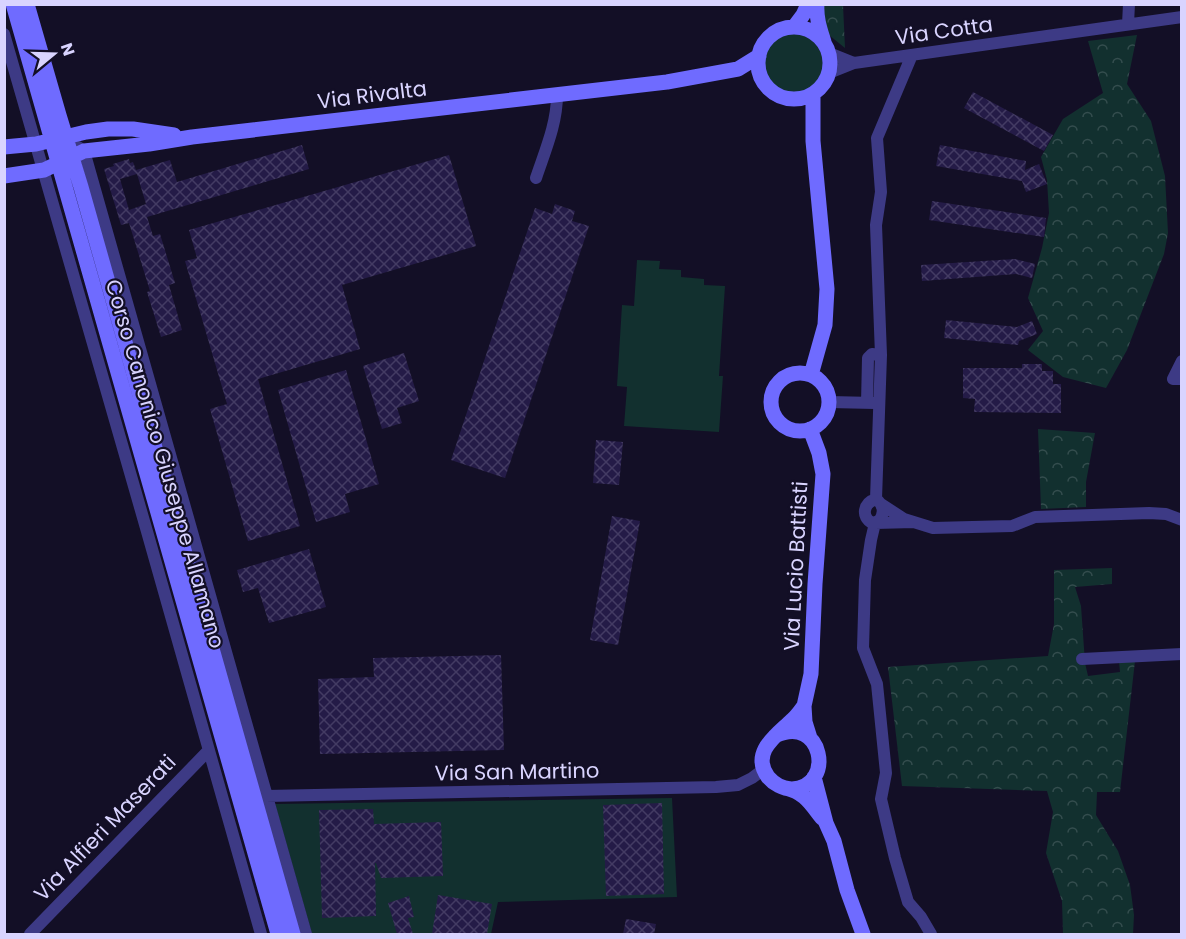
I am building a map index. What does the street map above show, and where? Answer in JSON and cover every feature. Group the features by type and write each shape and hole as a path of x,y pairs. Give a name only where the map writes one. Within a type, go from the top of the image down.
{"street":[{"name":"Corso Canonico Giuseppe Allamano","path":"12,4 51,140 65,161 293,934"},
{"name":"Corso Canonico Giuseppe Allamano","path":"27,4 51,140"},
{"path":"794,27 808,4"},
{"path":"817,4 819,27 827,49 831,63 826,82 820,90 813,95 792,99 782,97 772,92 761,78 758,69 759,56 764,43 782,29 804,28 813,33 827,49"},
{"path":"1128,24 1129,4"},
{"name":"Via Cotta","path":"829,73 855,63 1182,17"},
{"name":"Corso Canonico Giuseppe Allamano","path":"4,34 51,140 65,161 266,796 306,934"},
{"name":"Via Cotta","path":"827,49 855,63"},
{"path":"878,502 873,403 881,355 876,225 881,192 877,138 912,55"},
{"name":"Via Rivalta","path":"4,176 65,161 192,137 668,82 738,69 759,56"},
{"path":"738,69 761,78"},
{"path":"536,178 554,125 557,95"},
{"path":"811,375 825,325 827,289 813,141 813,95"},
{"path":"792,99 813,141"},
{"name":"Via Rivalta","path":"4,147 108,129 133,129 192,137"},
{"name":"Corso Canonico Giuseppe Allamano","path":"65,161 209,750 261,934"},
{"name":"Corso Canonico Giuseppe Allamano","path":"65,161 278,934"},
{"path":"1182,361 1173,379 1182,379"},
{"path":"802,373 811,375 824,386 829,402 826,416 820,424 800,431 790,429 776,417 772,406 772,396 783,380 802,373"},
{"path":"829,402 873,403"},
{"name":"Via Lucio Battisti","path":"810,429 819,453 823,474 811,674 804,706 805,722 810,738 819,752 820,761 814,777 817,791 863,934"},
{"path":"914,522 875,523 866,517 865,509 869,502 878,502 904,519 914,522 933,528 1012,526 1035,518 1149,513 1166,514 1182,520"},
{"path":"875,523 865,580 863,648 877,684 886,773 881,799 908,902 921,917 931,934"},
{"path":"1082,659 1182,654"},
{"path":"764,769 764,751 768,743 804,706"},
{"path":"775,736 792,731 810,738"},
{"name":"Via Alfieri Maserati","path":"30,934 209,750"},
{"name":"Via San Martino","path":"266,796 716,787 738,785 764,769"},
{"name":"Via Lucio Battisti","path":"764,769 768,777 780,787 797,791 803,796 826,823"},
{"path":"780,787 791,789 800,787 814,777"}],"green space":[{"path":"821,5 843,5 845,48 824,31"},
{"path":"793,34 810,39 818,47 823,64 818,81 810,89 793,94 776,89 768,81 763,64 768,47 776,39"},
{"path":"1137,35 1127,84 1151,121 1165,176 1168,233 1164,254 1127,350 1106,388 1063,377 1028,350 1043,331 1028,298 1049,213 1047,180 1041,157 1063,119 1103,93 1088,41"},
{"path":"637,260 660,261 659,269 681,270 681,277 704,279 704,285 725,286 719,376 723,376 719,432 624,426 627,387 617,386 622,305 634,306"},
{"path":"1038,429 1095,433 1086,482 1086,507 1041,509"},
{"path":"1112,568 1112,584 1075,587 1081,606 1088,676 1120,672 1119,661 1135,661 1120,792 1097,792 1096,815 1118,851 1130,885 1134,915 1133,934 1063,934 1062,901 1046,853 1053,812 1047,791 902,786 888,667 1048,656 1054,624 1054,570"},
{"path":"672,798 677,897 498,902 491,934 312,934 275,804"}],"building":[{"path":"973,92 1053,135 1044,151 964,108"},
{"path":"302,145 309,169 147,217 153,236 160,234 175,283 169,285 182,330 161,337 147,292 150,291 129,223 121,225 104,169 129,159 136,170 170,160 177,182","holes":["137,174 146,204 129,210 120,179"]},
{"path":"940,145 1026,161 1025,170 1039,164 1047,184 1026,192 1022,181 936,166"},
{"path":"449,155 476,246 342,285 360,349 258,379 300,526 248,541 210,409 227,404 185,261 197,258 189,230"},
{"path":"932,201 1046,218 1044,237 929,220"},
{"path":"555,204 575,211 572,221 589,226 505,478 451,460 535,208 552,214"},
{"path":"1015,259 1035,264 1032,278 1016,274 922,281 921,265"},
{"path":"946,320 1017,327 1032,321 1037,334 1019,341 1018,345 944,338"},
{"path":"404,353 419,401 397,408 402,423 382,429 363,366"},
{"path":"1022,364 1042,364 1042,371 1053,371 1053,384 1061,384 1061,413 974,412 975,399 963,398 963,368 1022,368"},
{"path":"346,370 379,484 345,494 350,512 316,522 278,390"},
{"path":"596,440 623,442 619,485 593,483"},
{"path":"612,516 640,521 618,645 590,640"},
{"path":"309,549 326,607 269,623 258,588 243,592 237,570"},
{"path":"501,655 504,750 320,754 318,679 374,677 373,658"},
{"path":"662,803 664,894 606,896 603,805"},
{"path":"373,809 374,824 441,822 443,876 381,878 375,863 376,916 322,918 319,810"},
{"path":"438,895 492,904 487,934 432,934"},
{"path":"409,896 414,917 408,918 413,934 397,934 388,903"},
{"path":"626,919 656,924 654,934 623,934"}]}
